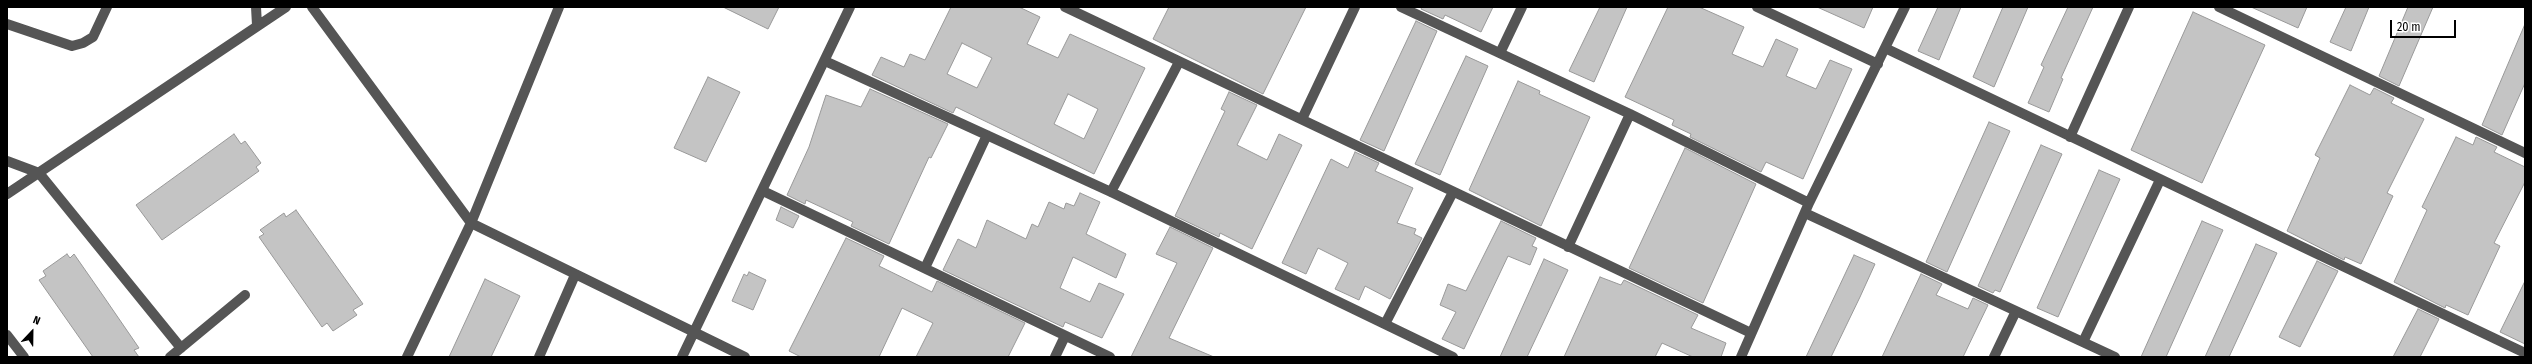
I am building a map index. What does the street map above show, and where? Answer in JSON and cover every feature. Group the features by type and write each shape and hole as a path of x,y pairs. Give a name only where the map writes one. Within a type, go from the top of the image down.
{"street":[{"path":"7,24 72,46 83,43 93,37 107,7"},
{"path":"256,7 257,25"},
{"path":"7,194 286,7"},
{"path":"312,7 471,223 745,357"},
{"path":"407,357 471,223 559,7"},
{"path":"682,357 850,7"},
{"path":"1065,7 1751,333"},
{"path":"1302,119 1355,7"},
{"path":"1401,7 1630,114 1809,203"},
{"path":"1500,53 1522,7"},
{"path":"1758,7 1878,64"},
{"path":"1741,357 1809,203 1905,7"},
{"path":"2070,137 2129,7"},
{"path":"2219,7 2525,153"},
{"path":"1885,48 2525,353"},
{"path":"825,61 1111,192 1453,357"},
{"path":"1111,192 1179,62"},
{"path":"1568,247 1630,114"},
{"path":"925,268 987,135"},
{"path":"7,161 39,173 181,348"},
{"path":"2083,342 2160,180"},
{"path":"763,191 1110,357"},
{"path":"1385,324 1453,192"},
{"path":"1805,213 2115,357"},
{"path":"539,357 575,275"},
{"path":"170,357 245,294"},
{"path":"1994,357 2016,311"},
{"path":"7,335 24,357"},
{"path":"1054,357 1066,336"}],"building":[{"path":"723,7 779,7 768,29"},
{"path":"951,7 1019,7 1040,17 1027,44 1058,58 1070,34 1145,68 1094,174 956,107 953,113 872,75 881,57 904,67 910,54 925,60","holes":["962,43 992,58 977,88 947,74","1068,94 1098,109 1084,139 1054,124"]},
{"path":"1169,7 1306,7 1263,94 1153,39"},
{"path":"1422,7 1493,7 1481,32 1445,15 1443,19 1421,9"},
{"path":"1600,7 1627,7 1594,82 1569,71"},
{"path":"1668,7 1699,7 1744,27 1732,54 1763,67 1776,39 1798,49 1786,76 1816,89 1830,60 1852,69 1803,179 1766,162 1761,172 1690,137 1691,134 1672,125 1674,120 1625,97"},
{"path":"1817,7 1873,7 1864,28"},
{"path":"1938,7 1961,7 1939,60 1918,51"},
{"path":"2003,7 2028,7 1994,87 1973,77"},
{"path":"2068,7 2093,7 2061,78 2063,79 2049,112 2028,103 2044,67 2041,65"},
{"path":"2251,7 2307,7 2298,28"},
{"path":"2346,7 2369,7 2351,51 2330,42"},
{"path":"2408,7 2433,7 2399,86 2379,76"},
{"path":"2193,12 2265,45 2202,183 2131,150"},
{"path":"1416,21 1437,31 1384,151 1360,140"},
{"path":"2525,24 2525,83 2502,135 2482,125"},
{"path":"1466,56 1488,66 1440,175 1415,164"},
{"path":"708,77 740,92 706,162 674,148"},
{"path":"1518,81 1540,91 1539,94 1590,117 1541,226 1469,190"},
{"path":"2350,85 2370,95 2374,88 2394,98 2391,103 2424,119 2387,193 2393,196 2361,264 2345,257 2344,260 2287,231 2320,158 2315,155"},
{"path":"870,89 948,124 931,158 929,157 889,244 851,226 853,222 806,200 805,204 787,195 809,147 826,95 861,107"},
{"path":"1229,92 1257,105 1237,145 1267,160 1279,134 1302,145 1252,249 1220,233 1219,237 1175,216 1225,111 1221,109"},
{"path":"1989,122 2010,131 1947,272 1926,262"},
{"path":"234,134 241,144 245,141 261,163 256,167 259,171 162,240 136,205"},
{"path":"2456,137 2473,145 2476,137 2497,147 2494,152 2525,167 2525,182 2494,243 2500,246 2468,315 2446,305 2445,308 2394,282 2427,210 2422,207"},
{"path":"2041,145 2062,154 2000,292 1995,290 1993,293 1978,286"},
{"path":"1685,148 1756,184 1703,303 1629,268"},
{"path":"1355,152 1379,163 1375,171 1413,188 1397,223 1416,229 1414,234 1422,238 1390,299 1365,286 1359,300 1335,289 1348,263 1318,248 1306,274 1282,263 1331,159 1348,168"},
{"path":"2099,170 2120,179 2058,317 2037,308"},
{"path":"1080,193 1100,202 1086,234 1126,254 1116,278 1073,257 1060,288 1090,302 1099,283 1124,294 1102,338 1065,322 1063,327 943,270 958,239 976,248 987,220 1026,239 1032,224 1038,227 1049,202 1064,209 1066,203 1074,206"},
{"path":"781,207 799,216 793,228 776,220"},
{"path":"296,210 363,304 353,310 357,315 333,331 327,323 322,327 259,237 264,234 260,230 284,213 286,217"},
{"path":"1501,221 1536,238 1532,246 1537,248 1530,265 1508,256 1464,349 1442,339 1456,312 1440,305 1448,284 1466,291"},
{"path":"2202,221 2223,230 2166,357 2141,357"},
{"path":"1170,227 1213,248 1169,338 1214,357 1131,357 1177,263 1156,254"},
{"path":"846,238 884,256 879,266 932,292 937,281 1025,323 1008,357 916,357 933,323 902,308 879,357 801,357 789,351"},
{"path":"2256,244 2277,253 2229,357 2205,357"},
{"path":"67,254 70,258 74,254 139,348 134,350 139,357 93,357 39,280 46,276 43,271"},
{"path":"1854,255 1875,264 1860,297 1831,357 1806,357"},
{"path":"1544,259 1568,270 1527,357 1500,357"},
{"path":"2317,261 2338,271 2300,347 2279,337"},
{"path":"749,272 766,280 753,310 732,301 744,274 747,276"},
{"path":"1921,274 1942,284 1936,295 1968,309 1973,298 1988,305 1963,357 1882,357"},
{"path":"1600,277 1621,285 1624,280 1698,315 1691,328 1726,343 1721,357 1693,357 1662,343 1655,357 1564,357"},
{"path":"485,279 520,296 491,357 449,357"},
{"path":"2525,281 2525,344 2500,332"},
{"path":"2418,309 2439,319 2420,357 2393,357"}]}
